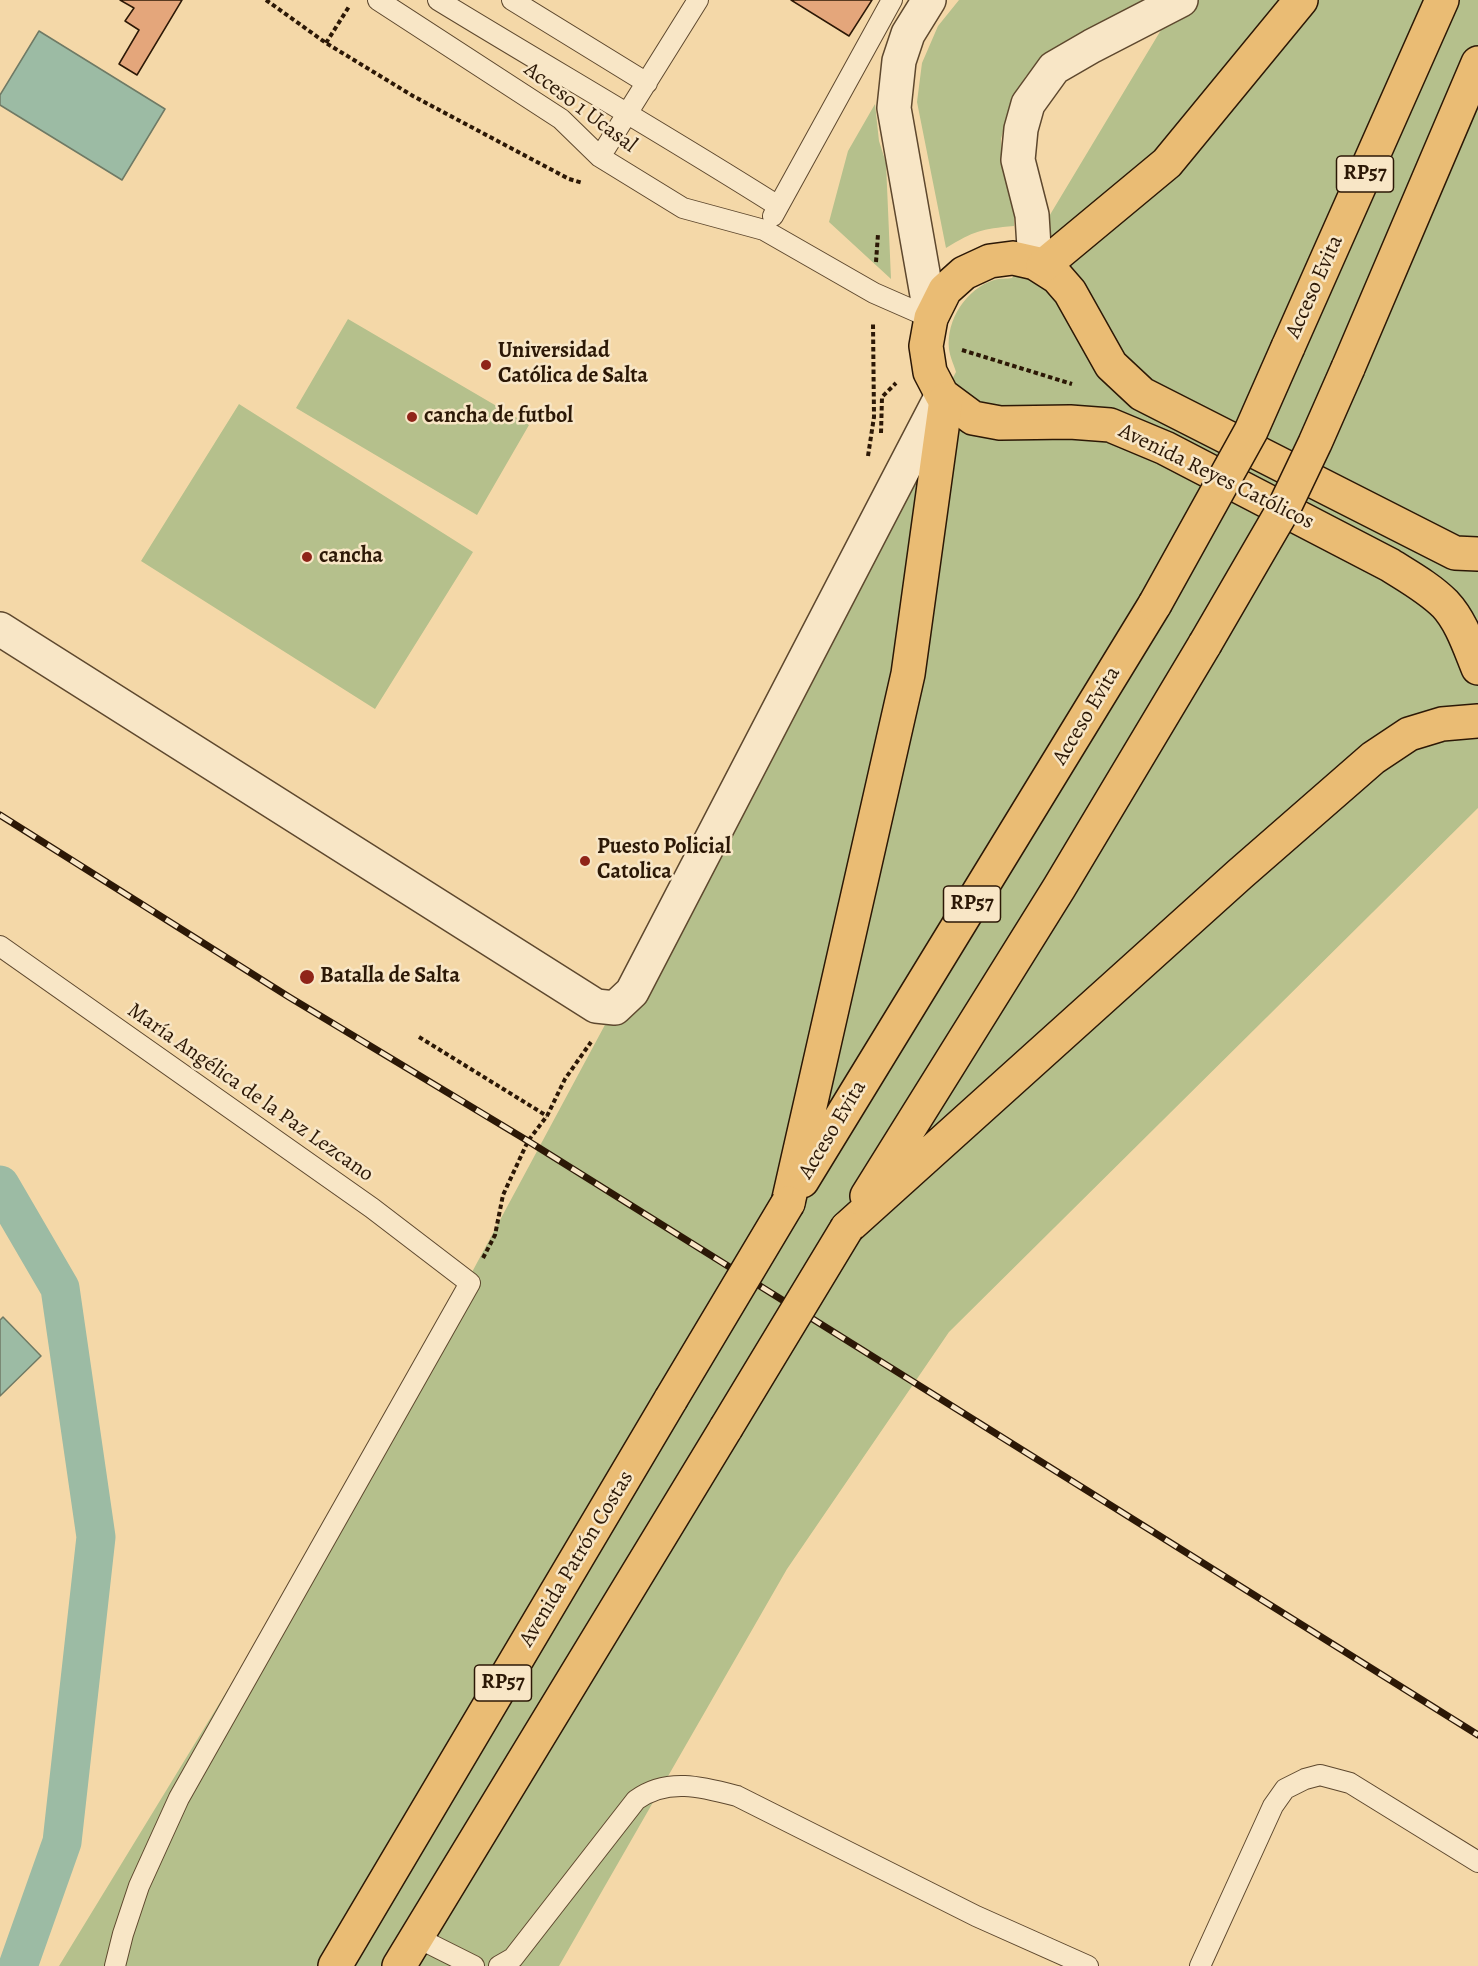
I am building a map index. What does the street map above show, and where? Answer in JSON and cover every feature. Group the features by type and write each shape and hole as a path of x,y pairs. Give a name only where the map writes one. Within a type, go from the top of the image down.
{"main road":[{"path":"1039,264 1167,164 1301,0"},
{"name":"Acceso Evita","path":"671,1399 788,1203 1155,604 1251,431 1442,0"},
{"name":"RP57","path":"399,1966 847,1228 1059,888 1284,508 1348,368 1478,63"},
{"name":"Avenida Reyes Católicos","path":"1478,554 1455,553 1142,394 1111,365 1070,292 1057,276 1039,264 1013,258 990,261 964,273 945,290 931,318 926,346 930,372 944,397 973,418 1000,423 1070,422 1110,425 1165,448 1390,565 1422,585 1445,605 1455,619 1478,668"},
{"path":"788,1203 908,674 944,397"},
{"path":"847,1228 1240,873 1373,758 1409,734 1442,724 1478,722"},
{"name":"Avenida Patrón Costas","path":"334,1966 671,1399"}],"street":[{"path":"928,0 908,34 899,61 894,108 931,318"},
{"path":"1039,264 1032,215 1018,160 1021,129 1028,104 1054,68 1092,45 1181,0"},
{"path":"0,629 596,1006 615,1008 632,992 944,397"}],"lane":[{"name":"Acceso 1 Ucasal","path":"378,0 561,119 600,158 683,208 764,230 874,293 931,318"},
{"path":"415,23 429,0"},
{"name":"Acceso 1 Ucasal","path":"438,0 568,79 628,112 778,206"},
{"path":"512,0 647,83"},
{"path":"600,158 698,0"},
{"path":"764,230 892,0"},
{"path":"857,64 928,0"},
{"name":"María Angélica de la Paz Lezcano","path":"0,946 372,1208 470,1283 180,1798 139,1886 115,1966"},
{"path":"1200,1966 1273,1806 1285,1789 1305,1779 1320,1775 1350,1783 1478,1862"},
{"path":"499,1966 513,1958 636,1800 649,1790 667,1787 703,1787 737,1796 976,1916 1088,1966"},
{"path":"416,1937 474,1966"}],"path":[{"path":"266,0 326,43 424,102 569,179 591,185"},
{"path":"326,43 354,0"},
{"path":"880,436 882,397 916,363 959,349 1079,387"},
{"path":"419,1037 547,1116"}],"shaded area":[{"path":"959,0 1143,0 1056,47 1026,76 1009,108 1001,139 1002,162 1014,204 1014,226 978,232 946,248 917,102 922,63 938,26"},
{"path":"1179,0 1478,0 1478,808 949,1332 787,1569 559,1966 59,1966 393,1419 956,372 950,352 949,338 960,307 975,290 984,284 996,279 1012,278"},
{"path":"39,31 165,109 122,180 0,105 0,95"},
{"path":"875,104 879,141 886,163 891,279 829,222 848,151"},
{"name":"cancha de futbol","path":"348,319 529,425 477,515 296,408"},
{"name":"cancha","path":"239,404 473,552 375,709 141,561"},
{"path":"3,1317 41,1356 0,1396 0,1320"}],"building":[{"path":"120,0 182,0 137,75 119,64 139,30 125,21 134,8"},
{"path":"791,0 872,0 849,36"}],"waterway":[{"path":"0,1185 60,1288 96,1537 62,1842 18,1966"}],"railway":[{"path":"0,815 289,997 528,1141 1478,1735"}],"place":[{"name":"Universidad Católica de Salta","path":"486,365"},
{"name":"cancha de futbol","path":"412,417"},
{"name":"cancha","path":"307,557"},
{"name":"Puesto Policial Catolica","path":"585,861"},
{"name":"Batalla de Salta","path":"307,977"}]}
